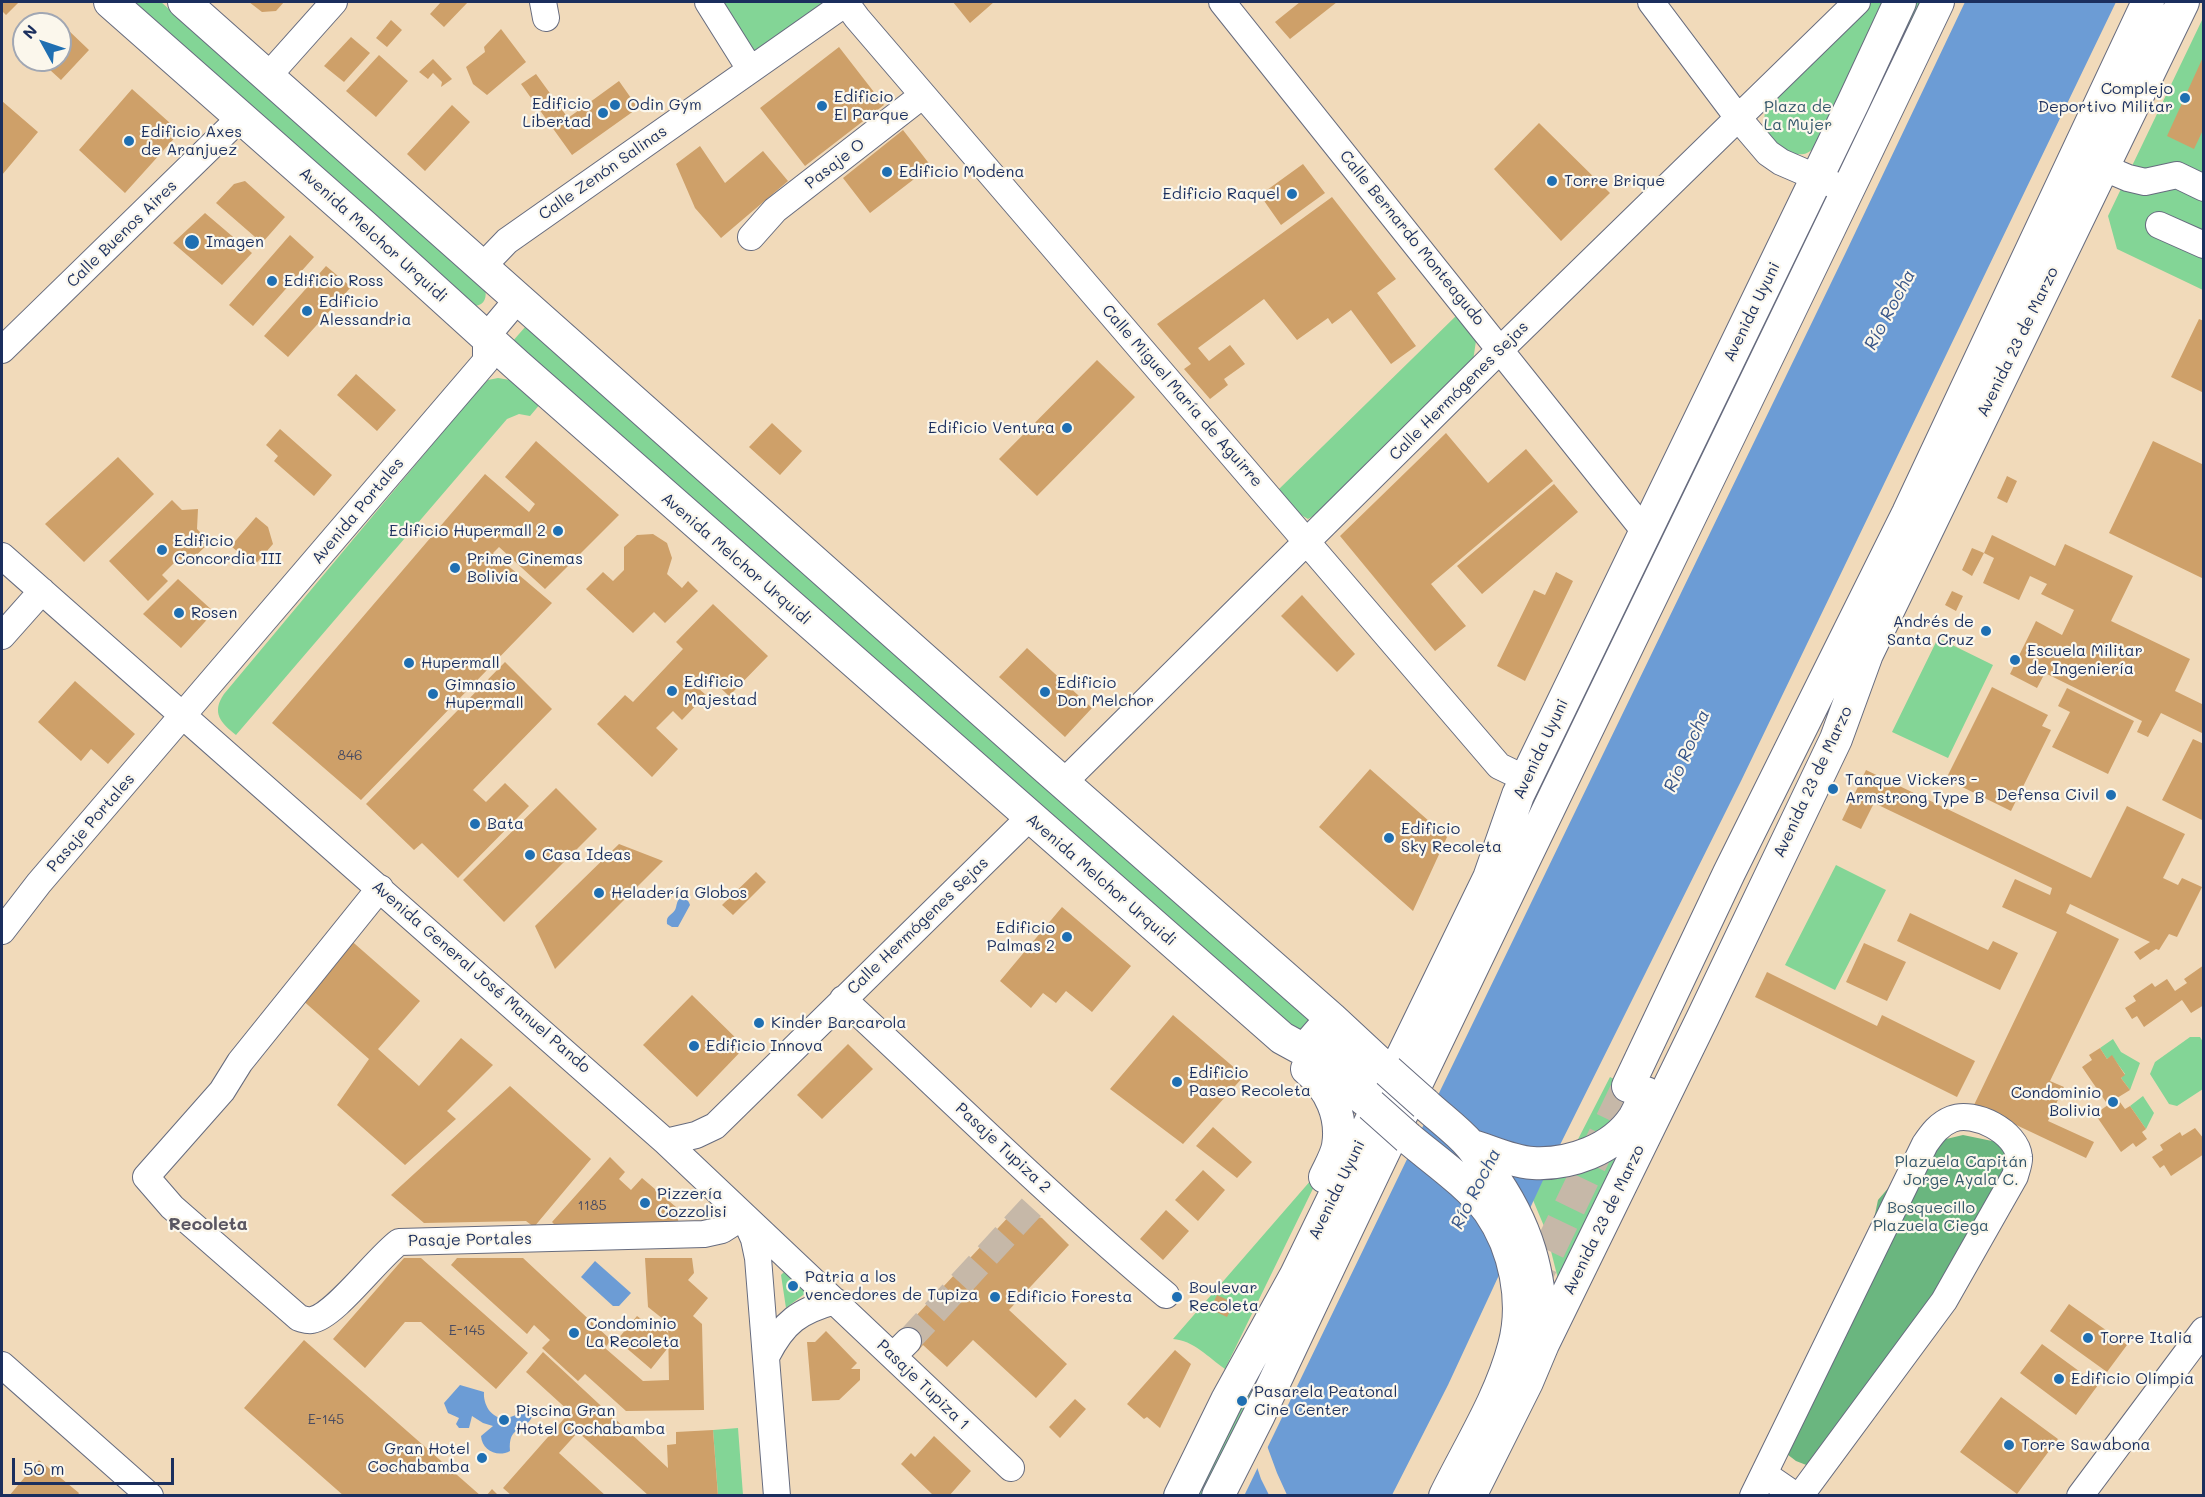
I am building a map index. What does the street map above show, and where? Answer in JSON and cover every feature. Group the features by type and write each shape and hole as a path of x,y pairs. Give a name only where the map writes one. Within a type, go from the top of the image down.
{"main road":[{"name":"Avenida Melchor Urquidi","path":"110,2 1030,817 1371,1105 1476,1196 1497,1224 1516,1237"},
{"path":"184,2 1470,1145 1508,1197 1516,1237 1519,1319 1515,1345 1504,1378 1445,1496"},
{"name":"Avenida Uyuni","path":"1180,1496 1227,1400 1296,1275 1489,878 1522,787 1900,2"},
{"name":"Avenida Uyuni","path":"1218,1496 1938,2"},
{"name":"Avenida 23 de Marzo","path":"1628,1086 1729,873 1908,513 2148,2"},
{"name":"Avenida 23 de Marzo","path":"1470,1496 1836,739 1868,654 2183,2"},
{"path":"1470,1145 1530,1163 1564,1162 1599,1148 1613,1139 1633,1119 1825,720 1840,649"},
{"path":"1360,1045 1390,1037 1405,1023 1487,849 1522,787"},
{"path":"1260,1341 1262,1306 1338,1147 1337,1117 1328,1092 1320,1081 1296,1059 1295,1040"},
{"path":"1516,1237 1533,1259 1540,1293 1543,1344"},
{"path":"1429,1496 1492,1368"}],"street":[{"path":"268,76 334,2"},
{"path":"708,2 750,69"},
{"name":"Calle Zenón Salinas","path":"482,267 507,241 846,2"},
{"name":"Calle Miguel María de Aguirre","path":"846,2 1306,542 1499,766 1522,787"},
{"name":"Calle Bernardo Monteagudo","path":"1222,2 1646,533"},
{"path":"1651,2 1739,119 1768,153 1781,162 1848,191"},
{"name":"Calle Hermógenes Sejas","path":"1063,783 1501,349 1857,2"},
{"name":"Pasaje O","path":"751,237 775,210 924,95"},
{"name":"Calle Buenos Aires","path":"2,350 241,117"},
{"path":"2102,168 2145,182 2177,175 2204,188"},
{"path":"2159,225 2204,244"},
{"path":"486,337 518,299"},
{"name":"Avenida Portales","path":"183,716 486,361 486,337"},
{"name":"Avenida General José Manuel Pando","path":"2,556 666,1142 744,1216 754,1239 758,1258 777,1496"},
{"path":"2,636 42,591"},
{"name":"Pasaje Portales","path":"2,931 39,883 183,716"},
{"name":"Calle Hermógenes Sejas","path":"666,1142 696,1135 715,1126 1030,817"},
{"name":"Pasaje Portales","path":"380,888 240,1062 222,1091 146,1177 172,1207 298,1318 312,1320 327,1314 386,1251 399,1242 704,1234 722,1230 744,1216"},
{"name":"Pasaje Tupiza 2","path":"843,999 1043,1195 1166,1295"},
{"path":"1968,1117 1992,1124 2010,1137 2019,1157 2015,1176 1944,1301 1798,1496 1758,1485 1925,1144 1938,1127 1953,1118 1968,1117"},
{"name":"Pasaje Tupiza 1","path":"744,1216 835,1301 900,1348 978,1437 1011,1468"},
{"path":"767,1355 778,1335 794,1318 813,1307 835,1301"},
{"path":"2080,1496 2204,1330"},
{"path":"2,1365 150,1496"}],"green space":[{"path":"130,2 161,2 485,288 483,302 475,306"},
{"path":"715,2 829,2 750,55"},
{"name":"Plaza de La Mujer","path":"1870,2 1886,2 1820,144 1804,154 1788,152 1780,148 1766,128 1765,112 1768,106"},
{"path":"1914,2 1925,2 1867,126 1858,122"},
{"name":"Complejo Deportivo Militar","path":"2203,18 2203,290 2117,249 2108,216"},
{"path":"1812,223 1816,225 1670,527 1662,523"},
{"path":"1458,314 1476,341 1473,361 1315,515 1308,519 1298,513 1277,491"},
{"path":"526,326 1322,1025 1308,1041 512,342"},
{"path":"498,378 516,381 541,403 530,416 519,414 507,419 236,735 222,722 218,712 224,694 478,390 488,380"},
{"path":"1938,638 1993,665 1948,758 1892,732"},
{"path":"1836,865 1886,890 1835,990 1785,965"},
{"path":"2190,1037 2200,1037 2203,1042 2203,1089 2177,1106 2169,1104 2150,1074 2155,1062"},
{"path":"2113,1039 2121,1052 2140,1063 2130,1090 2121,1078 2125,1074 2112,1056 2107,1059 2100,1048"},
{"path":"1610,1077 1639,1092 1632,1107 1573,1149"},
{"path":"2143,1096 2154,1113 2146,1129 2130,1106"},
{"path":"1635,1129 1559,1283 1546,1231 1533,1200 1545,1174"},
{"path":"1376,1133 1205,1495 1196,1496"},
{"name":"Bosquecillo Plazuela Ciega","path":"1963,1135 1997,1142 2015,1159 1947,1303 1814,1468 1796,1461 1783,1451 1874,1219 1878,1200 1890,1186 1942,1140"},
{"path":"1325,1164 1225,1369 1194,1346 1173,1339"},
{"path":"785,1271 807,1292 786,1308 781,1275"},
{"path":"738,1428 743,1495 718,1495 713,1430"}],"water":[{"name":"Río Rocha","path":"1965,2 2116,2 1741,781 1551,1163 1448,1385 1392,1495 1244,1496 1846,252"},
{"path":"680,898 686,899 690,905 678,927 672,927 667,924 667,919 675,910"},
{"path":"595,1261 631,1293 619,1306 613,1306 581,1277"},
{"name":"Piscina Gran Hotel Cochabamba","path":"460,1385 484,1392 489,1410 500,1418 528,1412 532,1417 511,1437 510,1451 500,1454 487,1449 481,1436 493,1426 472,1416 469,1428 459,1428 456,1424 459,1418 448,1413 444,1403"}],"pier":[{"path":"1266,1443 1287,1495 1269,1495 1261,1479 1256,1464"}],"building":[{"path":"2,2 19,2 6,15 2,11"},
{"path":"249,2 284,2 276,11 262,12"},
{"path":"441,2 468,2 444,27 430,14"},
{"path":"953,2 994,2 970,23"},
{"path":"1300,2 1337,2 1290,39 1275,22"},
{"path":"391,20 402,30 387,47 376,38"},
{"path":"501,29 526,62 487,95 473,84 466,67 485,52 484,47"},
{"path":"72,34 89,50 72,68"},
{"path":"351,37 370,53 344,82 324,66"},
{"name":"Edificio El Parque","path":"839,47 884,105 805,166 760,108"},
{"path":"379,55 408,81 376,117 346,91"},
{"path":"2204,55 2204,128 2194,149 2167,136"},
{"path":"433,59 452,79 441,87 442,82 433,73 428,79 419,72"},
{"path":"52,72 68,72 61,80"},
{"name":"Edificio Libertad","path":"536,74 568,118 619,81 638,108 572,155 521,84"},
{"name":"Edificio Axes de Aranjuez","path":"132,89 180,132 125,193 79,150"},
{"path":"2,101 38,132 2,175"},
{"path":"452,105 470,122 425,171 407,154"},
{"name":"Torre Brique","path":"1539,123 1610,193 1561,241 1494,169"},
{"name":"Edificio Modena","path":"903,130 931,166 870,213 843,178"},
{"path":"700,146 725,183 763,151 788,181 721,238 695,208 676,164"},
{"name":"Edificio Raquel","path":"1303,164 1325,193 1281,225 1260,195"},
{"path":"245,181 285,217 262,243 216,203 234,184"},
{"path":"1332,197 1396,279 1377,293 1416,346 1391,364 1351,310 1332,324 1328,318 1297,340 1264,299 1198,348 1209,361 1230,345 1245,364 1224,379 1228,385 1210,399 1184,369 1191,364 1157,324"},
{"path":"205,213 252,253 222,285 173,243"},
{"name":"Edificio Ross","path":"290,235 314,257 253,326 229,305"},
{"name":"Edificio Alessandria","path":"326,266 351,287 288,357 264,336"},
{"path":"2199,319 2204,321 2204,393 2171,377"},
{"name":"Edificio Ventura","path":"1097,360 1135,397 1037,496 999,459"},
{"path":"356,374 396,410 377,431 337,395"},
{"path":"772,423 802,451 780,475 749,447"},
{"path":"280,429 332,475 314,496 274,461 278,456 266,445"},
{"path":"1446,433 1488,483 1526,449 1553,481 1431,584 1466,626 1435,651 1340,536"},
{"name":"Hupermall","path":"536,441 619,515 545,589 499,547 493,553 552,603 361,800 272,723 485,474 529,512 535,504 505,477"},
{"path":"2153,441 2204,465 2204,579 2109,533"},
{"path":"118,457 154,494 84,562 45,524"},
{"path":"2007,476 2017,481 2007,503 1997,498"},
{"path":"1554,484 1578,512 1482,594 1457,566"},
{"name":"Edificio Concordia III","path":"172,500 182,510 198,509 197,529 210,542 186,565 179,558 162,575 168,581 148,601 109,561"},
{"path":"256,517 268,527 273,544 254,566 231,546"},
{"path":"653,534 667,543 672,558 667,574 682,588 688,581 698,591 665,623 654,612 633,633 586,589 603,572 613,581 624,570 624,547 637,535"},
{"path":"1992,535 2055,566 2065,544 2133,576 2111,621 2190,659 2175,691 2204,705 2204,734 2161,713 2148,737 2137,732 2142,721 2045,673 2037,688 2010,674 2036,621 2062,635 2074,610 2041,594 2047,584 2030,576 2019,600 1983,583 1994,558 1984,553"},
{"path":"1972,548 1984,553 1972,576 1962,570"},
{"path":"1556,572 1573,581 1525,681 1497,666 1534,590 1545,595"},
{"name":"Rosen","path":"178,579 214,612 181,648 143,614"},
{"path":"1952,591 1963,596 1956,611 1945,605"},
{"path":"1302,595 1355,654 1337,672 1281,616"},
{"name":"Edificio Majestad","path":"713,604 768,656 729,696 709,677 698,688 706,695 682,720 673,711 656,728 678,749 652,777 597,724 625,695 633,702 683,649 676,642"},
{"name":"Edificio Don Melchor","path":"1027,648 1092,708 1065,737 999,677"},
{"path":"505,662 552,709 473,790 486,802 505,783 529,806 458,878 422,843 414,850 366,804"},
{"path":"75,681 135,734 108,764 91,749 81,761 38,722"},
{"path":"1992,687 2048,715 2042,726 2051,730 2011,811 1946,779"},
{"path":"2067,688 2134,721 2108,774 2052,747 2070,712 2058,706"},
{"path":"2193,739 2204,744 2204,821 2162,800"},
{"name":"Edificio Sky Recoleta","path":"1370,769 1447,837 1413,911 1319,827"},
{"path":"1866,770 2091,878 2127,806 2185,834 2163,878 2178,885 2182,878 2202,887 2177,937 2169,934 2159,950 2156,949 2140,960 2134,952 2150,942 2070,904 2066,913 2119,939 2050,1081 2064,1087 2048,1121 2094,1142 2086,1158 1974,1105 2057,932 2002,907 2015,879 2050,895 2052,888 1874,803 1861,829 1842,820"},
{"name":"Casa Ideas","path":"556,788 597,829 504,922 463,880"},
{"name":"Heladería Globos","path":"619,844 663,861 555,969 535,926"},
{"path":"756,872 766,882 733,915 722,905"},
{"name":"Edificio Palmas 2","path":"1062,907 1131,966 1092,1012 1066,991 1056,1003 1043,993 1031,1008 1000,981"},
{"path":"1910,913 1988,950 1993,941 2018,953 2000,990 1897,941"},
{"path":"347,937 420,1001 378,1049 419,1086 461,1038 493,1065 447,1111 456,1119 405,1165 337,1105 369,1059 300,998"},
{"path":"1864,943 1906,962 1887,1001 1846,982"},
{"path":"2204,965 2204,1005 2191,1013 2182,1000 2144,1027 2137,1016 2132,1019 2125,1008 2136,1001 2133,996 2152,983 2155,987 2167,979 2175,991 2187,983 2184,979"},
{"path":"1767,972 1877,1026 1882,1015 1975,1061 1957,1097 1755,997"},
{"name":"Edificio Innova","path":"692,995 745,1047 697,1097 643,1045"},
{"name":"Edificio Paseo Recoleta","path":"1173,1015 1244,1076 1183,1144 1110,1089"},
{"path":"848,1044 873,1069 822,1119 797,1095"},
{"name":"Condominio Bolivia","path":"2100,1048 2107,1059 2112,1055 2125,1075 2121,1078 2130,1090 2117,1098 2125,1109 2130,1106 2146,1129 2142,1132 2147,1139 2136,1147 2133,1143 2121,1152 2095,1114 2108,1105 2082,1067 2092,1060 2089,1055"},
{"path":"510,1086 591,1159 534,1227 526,1221 424,1223 391,1195"},
{"path":"1213,1127 1252,1162 1237,1178 1196,1146"},
{"path":"2195,1128 2204,1139 2204,1154 2171,1176 2164,1165 2160,1168 2152,1157 2163,1150 2160,1145 2180,1132 2182,1136"},
{"path":"610,1157 625,1172 619,1179 631,1190 642,1178 676,1207 679,1226 559,1229 552,1222"},
{"path":"1203,1170 1225,1190 1198,1221 1175,1200"},
{"path":"1166,1210 1189,1231 1163,1260 1140,1239"},
{"path":"1013,1212 1042,1218 1069,1245 1009,1310 1067,1364 1036,1398 973,1340 947,1367 923,1345 918,1351 900,1333"},
{"path":"404,1258 421,1258 528,1353 496,1389 421,1322 405,1322 365,1368 333,1339"},
{"name":"Condominio La Recoleta","path":"457,1258 523,1258 611,1340 605,1348 643,1381 669,1380 668,1323 648,1307 645,1258 692,1258 694,1273 688,1280 708,1298 693,1316 702,1324 704,1410 626,1411 585,1374 578,1381 542,1348 550,1340 534,1325 527,1334 451,1265"},
{"path":"1217,1295 1234,1303 1227,1317 1210,1309"},
{"name":"Torre Italia","path":"2069,1304 2127,1345 2107,1372 2050,1331"},
{"path":"637,1316 648,1324 652,1319 668,1333 667,1349 651,1369 617,1340"},
{"path":"826,1331 857,1363 851,1369 860,1369 860,1380 839,1400 812,1401 807,1342 815,1342"},
{"path":"304,1340 481,1496 344,1496 244,1408"},
{"name":"Edificio Olimpia","path":"2042,1344 2098,1385 2076,1415 2020,1373"},
{"path":"1175,1350 1191,1364 1160,1428 1147,1417 1144,1419 1127,1404"},
{"path":"543,1352 668,1468 667,1445 676,1444 676,1432 713,1430 718,1496 649,1496 578,1432 559,1453 606,1496 512,1496 503,1488 570,1412 526,1372"},
{"name":"Torre Sawabona","path":"2001,1397 2058,1439 2017,1494 1960,1452"},
{"path":"1075,1399 1086,1409 1060,1438 1049,1427"},
{"path":"934,1436 971,1471 949,1496 934,1496 901,1464 911,1453 915,1457"},
{"path":"39,1460 79,1493 77,1496 9,1496"},
{"path":"492,1489 499,1496 486,1496"}],"tunnel":[{"path":"1528,1294 1628,1086"},
{"path":"908,1341 1038,1200"}],"place":[{"name":"Complejo Deportivo Militar","path":"2185,98"},
{"name":"Odin Gym","path":"615,105"},
{"name":"Edificio El Parque","path":"822,106"},
{"name":"Edificio Libertad","path":"603,113"},
{"name":"Edificio Axes de Aranjuez","path":"129,141"},
{"name":"Edificio Modena","path":"887,172"},
{"name":"Torre Brique","path":"1552,181"},
{"name":"Edificio Raquel","path":"1292,194"},
{"name":"Imagen","path":"192,242"},
{"name":"Edificio Ross","path":"272,281"},
{"name":"Edificio Alessandria","path":"307,311"},
{"name":"Edificio Ventura","path":"1067,428"},
{"name":"Edificio Hupermall 2","path":"558,531"},
{"name":"Edificio Concordia III","path":"162,550"},
{"name":"Prime Cinemas Bolivia","path":"455,568"},
{"name":"Rosen","path":"179,613"},
{"name":"Andrés de Santa Cruz","path":"1986,631"},
{"name":"Escuela Militar de Ingeniería","path":"2015,660"},
{"name":"Hupermall","path":"409,663"},
{"name":"Edificio Majestad","path":"672,691"},
{"name":"Edificio Don Melchor","path":"1045,692"},
{"name":"Gimnasio Hupermall","path":"433,694"},
{"name":"Tanque Vickers - Armstrong Type B","path":"1833,789"},
{"name":"Defensa Civil","path":"2111,795"},
{"name":"Bata","path":"475,824"},
{"name":"Edificio Sky Recoleta","path":"1389,838"},
{"name":"Casa Ideas","path":"530,855"},
{"name":"Heladería Globos","path":"599,893"},
{"name":"Edificio Palmas 2","path":"1067,937"},
{"name":"Kinder Barcarola","path":"759,1023"},
{"name":"Edificio Innova","path":"694,1046"},
{"name":"Edificio Paseo Recoleta","path":"1177,1082"},
{"name":"Condominio Bolivia","path":"2113,1102"},
{"name":"Pizzería Cozzolisi","path":"645,1203"},
{"name":"Patria a los vencedores de Tupiza","path":"793,1286"},
{"name":"Edificio Foresta","path":"995,1297"},
{"name":"Boulevar Recoleta","path":"1177,1297"},
{"name":"Condominio La Recoleta","path":"574,1333"},
{"name":"Torre Italia","path":"2088,1338"},
{"name":"Edificio Olimpia","path":"2059,1379"},
{"name":"Pasarela Peatonal Cine Center","path":"1242,1401"},
{"name":"Piscina Gran Hotel Cochabamba","path":"504,1420"},
{"name":"Torre Sawabona","path":"2009,1445"},
{"name":"Gran Hotel Cochabamba","path":"482,1458"}],"district":[{"name":"Recoleta","path":"208,1224"}],"park label":[{"name":"Plazuela Capitán Jorge Ayala C.","path":"1961,1171"}]}
